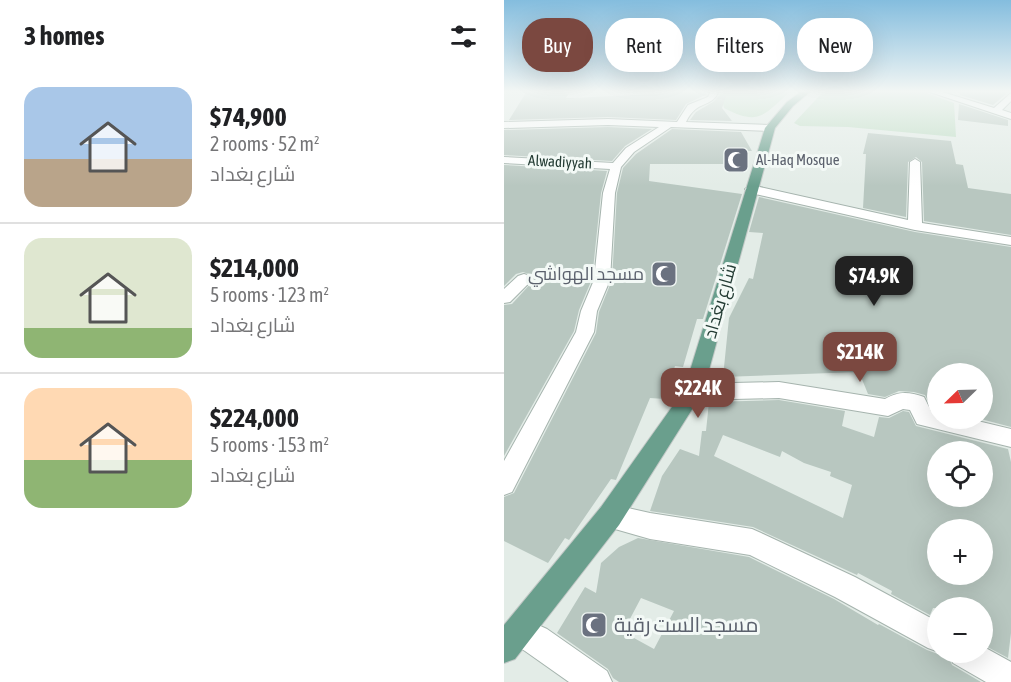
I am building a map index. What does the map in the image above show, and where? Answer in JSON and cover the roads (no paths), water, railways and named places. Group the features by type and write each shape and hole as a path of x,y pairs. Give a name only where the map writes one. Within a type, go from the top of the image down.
{"main road":[{"name":"شارع بغداد","path":"511,639 610,516 693,392 751,189 770,128 775,123"}],"street":[{"path":"504,125 579,123"},
{"path":"626,123 770,128"},
{"path":"504,484 585,332 589,311 602,280 609,193 616,166 630,150 674,125"},
{"name":"Alwadiyyah","path":"504,159 616,166"},
{"path":"915,162 915,226"},
{"path":"751,189 915,226 1011,241"},
{"path":"504,298 524,279"},
{"path":"693,392 779,390 888,408 900,400 917,404 924,418 1011,438"},
{"path":"610,516 650,526 752,543 845,587 927,632"},
{"path":"511,639 536,640 596,682"},
{"path":"983,663 1011,679"}],"place":[{"name":"Al-Haq Mosque","path":"736,160"},
{"name":"مسجد الهواشي","path":"664,274"},
{"name":"مسجد الست رقية","path":"594,625"}]}
